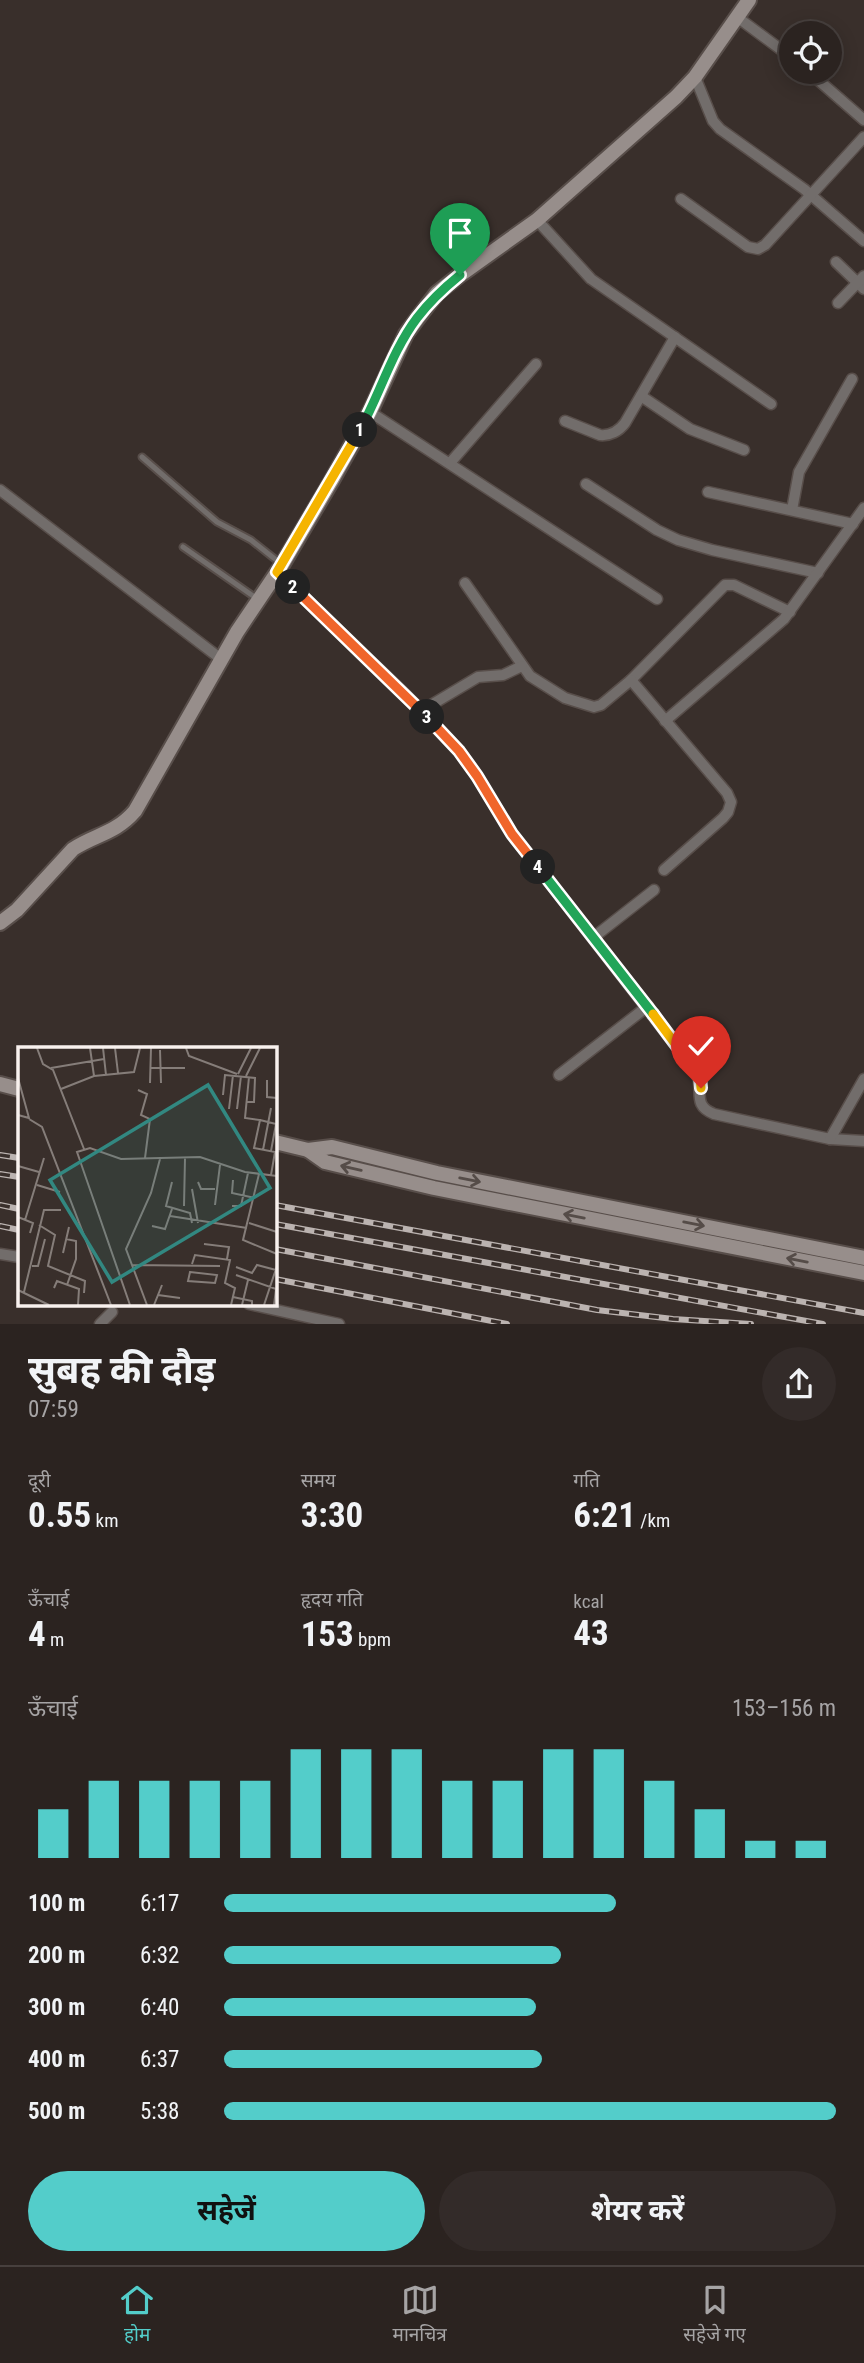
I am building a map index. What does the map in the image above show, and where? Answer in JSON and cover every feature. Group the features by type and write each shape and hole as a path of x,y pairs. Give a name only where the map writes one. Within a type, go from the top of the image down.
{"street":[{"path":"0,923 17,910 73,849 124,823 135,811 221,659 280,568 370,412 407,334 437,293 537,220 657,114 695,76 749,0"},
{"path":"737,17 779,48"},
{"path":"695,76 713,121 719,129 811,195 864,241"},
{"path":"823,84 864,120"},
{"path":"681,199 754,249 762,247 864,138"},
{"path":"537,220 591,279 771,404"},
{"path":"836,262 862,283 838,303"},
{"path":"565,421 600,435 621,428 675,337"},
{"path":"450,463 536,365"},
{"path":"792,510 799,472 852,379"},
{"path":"641,396 690,429 744,450"},
{"path":"370,412 657,599"},
{"path":"586,484 657,530 678,540 818,573"},
{"path":"0,490 221,659"},
{"path":"708,492 853,524"},
{"path":"666,721 777,626 790,612 864,508"},
{"path":"280,568 459,751 512,834 648,1006 700,1077 700,1102 708,1112 830,1139 864,1141"},
{"path":"465,583 530,676 546,688 591,707 601,705 631,680 728,584 734,584 790,612"},
{"path":"422,711 478,677 503,675 522,666"},
{"path":"631,680 727,793 731,802 723,818 664,870"},
{"path":"594,937 654,890"},
{"path":"559,1075 648,1006"},
{"path":"830,1139 864,1079"},
{"path":"0,1084 18,1089"},
{"path":"276,1142 308,1150 332,1147 435,1181 834,1260 864,1273"},
{"path":"0,1254 18,1257"},
{"path":"834,1260 864,1258"},
{"path":"258,1306 339,1324"},
{"path":"100,1324 112,1312"}],"lane":[{"path":"142,457 217,522 251,540 280,568"},
{"path":"183,547 259,600"}],"railway":[{"path":"0,1155 18,1158"},
{"path":"0,1174 18,1177"},
{"path":"0,1205 18,1209"},
{"path":"276,1205 864,1313"},
{"path":"276,1224 823,1324"},
{"path":"0,1226 18,1230"},
{"path":"276,1249 597,1310 751,1324"},
{"path":"276,1279 507,1324"}],"route":[{"path":"460,275 437,293 416,318 370,412 277,572 405,694 459,751 512,834 648,1006 700,1077 701,1088"}]}
